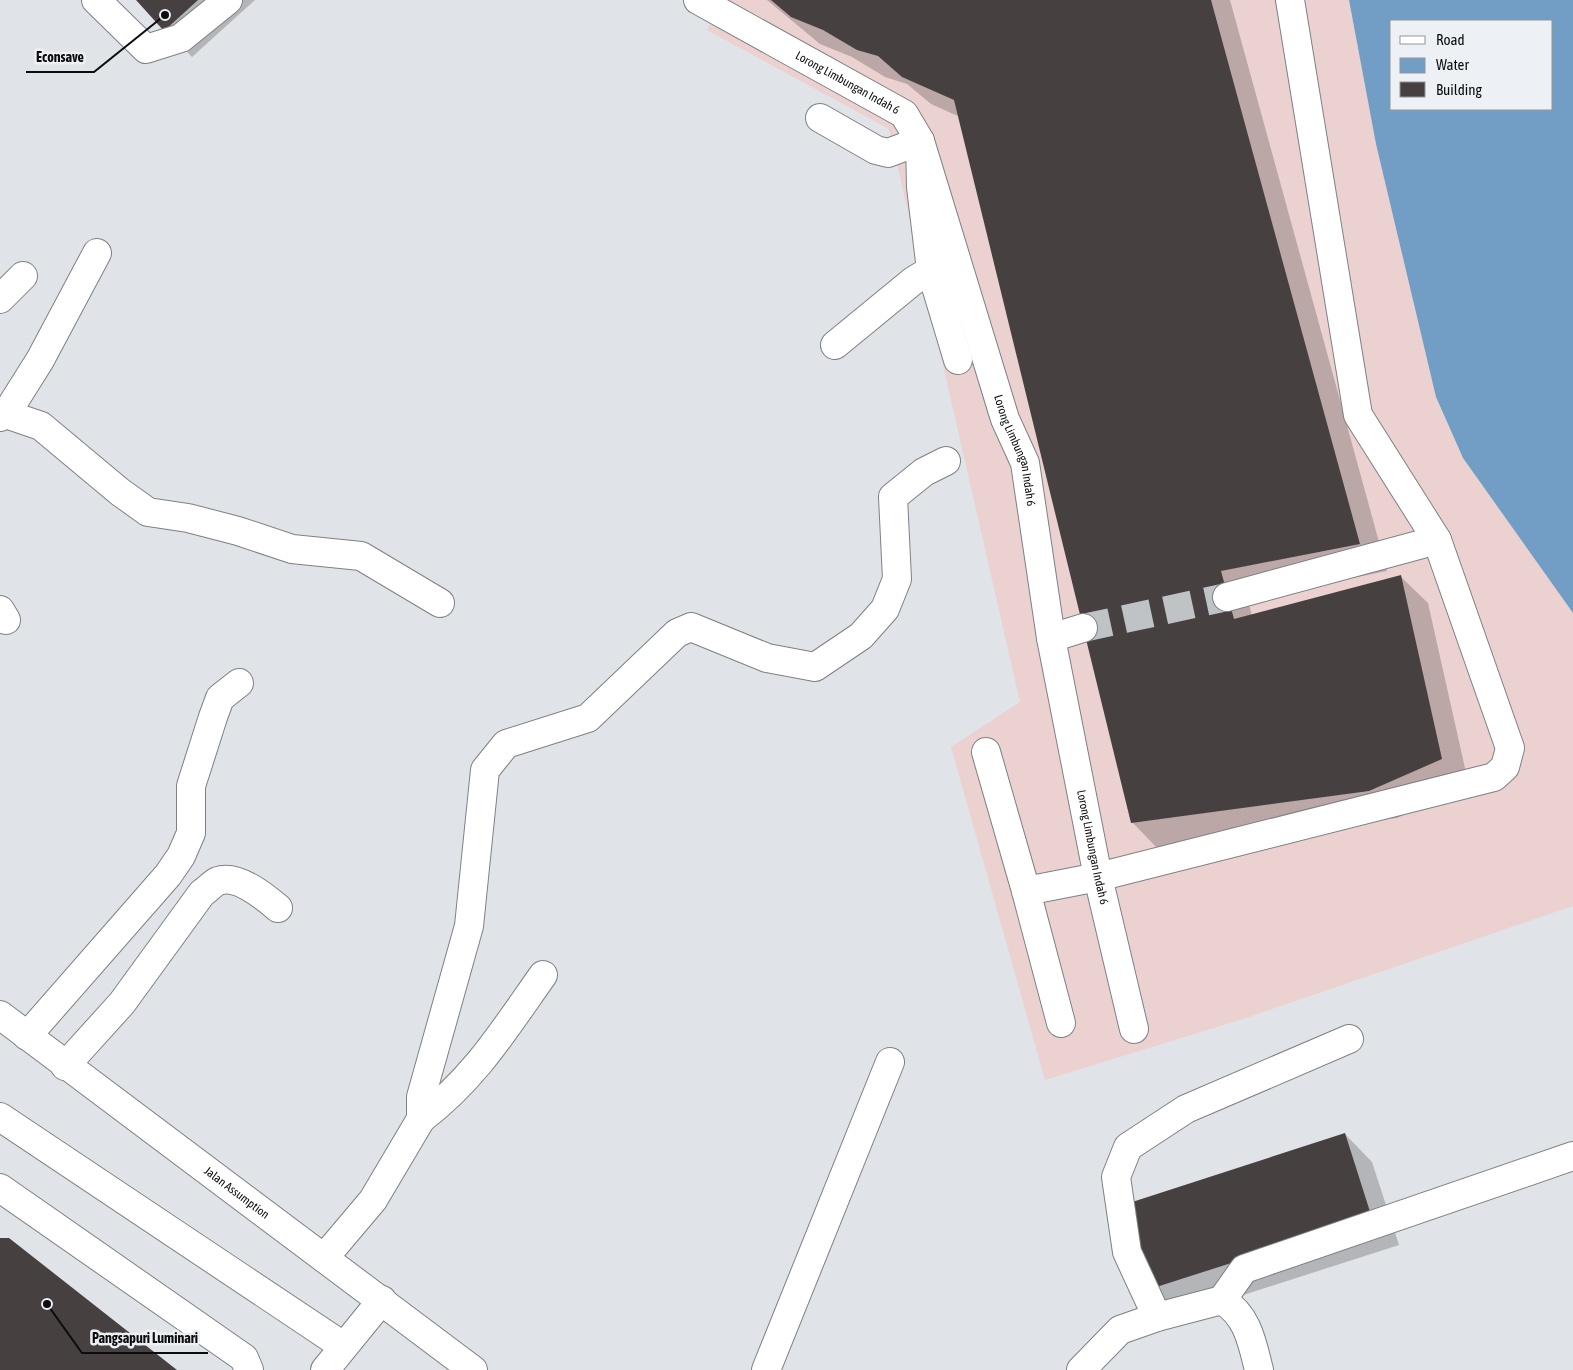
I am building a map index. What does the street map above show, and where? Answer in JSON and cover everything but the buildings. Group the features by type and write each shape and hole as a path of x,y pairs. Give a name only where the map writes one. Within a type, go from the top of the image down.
{"street":[{"path":"96,0 146,49 181,38 228,0"},
{"name":"Lorong Limbungan Indah 6","path":"698,0 904,114 920,141 1005,419 1025,463 1051,638 1098,877 1134,1029"},
{"path":"1026,891 1098,877 1494,777 1505,767 1510,748 1437,540 1358,416 1290,0"},
{"path":"820,118 876,150 888,153 920,141 921,187 930,270 958,360"},
{"path":"97,253 44,352 3,415 41,426 148,512 188,518 238,531 292,549 361,556 440,603"},
{"path":"835,345 913,281 930,270"},
{"path":"0,299 23,276"},
{"path":"421,1119 421,1097 469,926 485,770 506,744 588,718 677,634 691,627 767,658 815,667 862,636 885,609 897,579 893,498 924,472 946,461"},
{"path":"1227,597 1437,540"},
{"path":"1051,638 1083,628"},
{"path":"27,1036 168,875 181,856 191,833 191,786 213,717 220,698 239,683"},
{"path":"986,752 1061,1023"},
{"path":"65,1066 122,1003 202,893 219,881 234,881 255,890 278,908"},
{"path":"324,1258 373,1200 421,1119 444,1102 481,1064 543,976"},
{"name":"Jalan Assumption","path":"0,1015 65,1066 382,1300 473,1370"},
{"path":"1157,1317 1127,1252 1116,1178 1128,1147 1186,1109 1350,1039"},
{"path":"766,1370 890,1062"},
{"path":"0,1117 343,1346"},
{"path":"1081,1370 1120,1330 1157,1317 1222,1300 1244,1269 1573,1156"},
{"path":"0,1188 244,1358 249,1370"},
{"path":"325,1370 382,1300"},
{"path":"1222,1300 1234,1307 1249,1330 1259,1370"}],"shaded area":[{"path":"721,0 1349,0 1376,144 1436,397 1463,458 1573,613 1573,906 1246,1018 1045,1080 951,747 1020,702 889,129 707,30"}],"water":[{"path":"1349,0 1573,0 1573,613 1463,458 1436,397 1376,144"}],"tunnel":[{"path":"1083,628 1227,597"}],"place":[{"name":"Econsave","path":"165,15"},
{"name":"Pangsapuri Luminari","path":"47,1304"}]}
